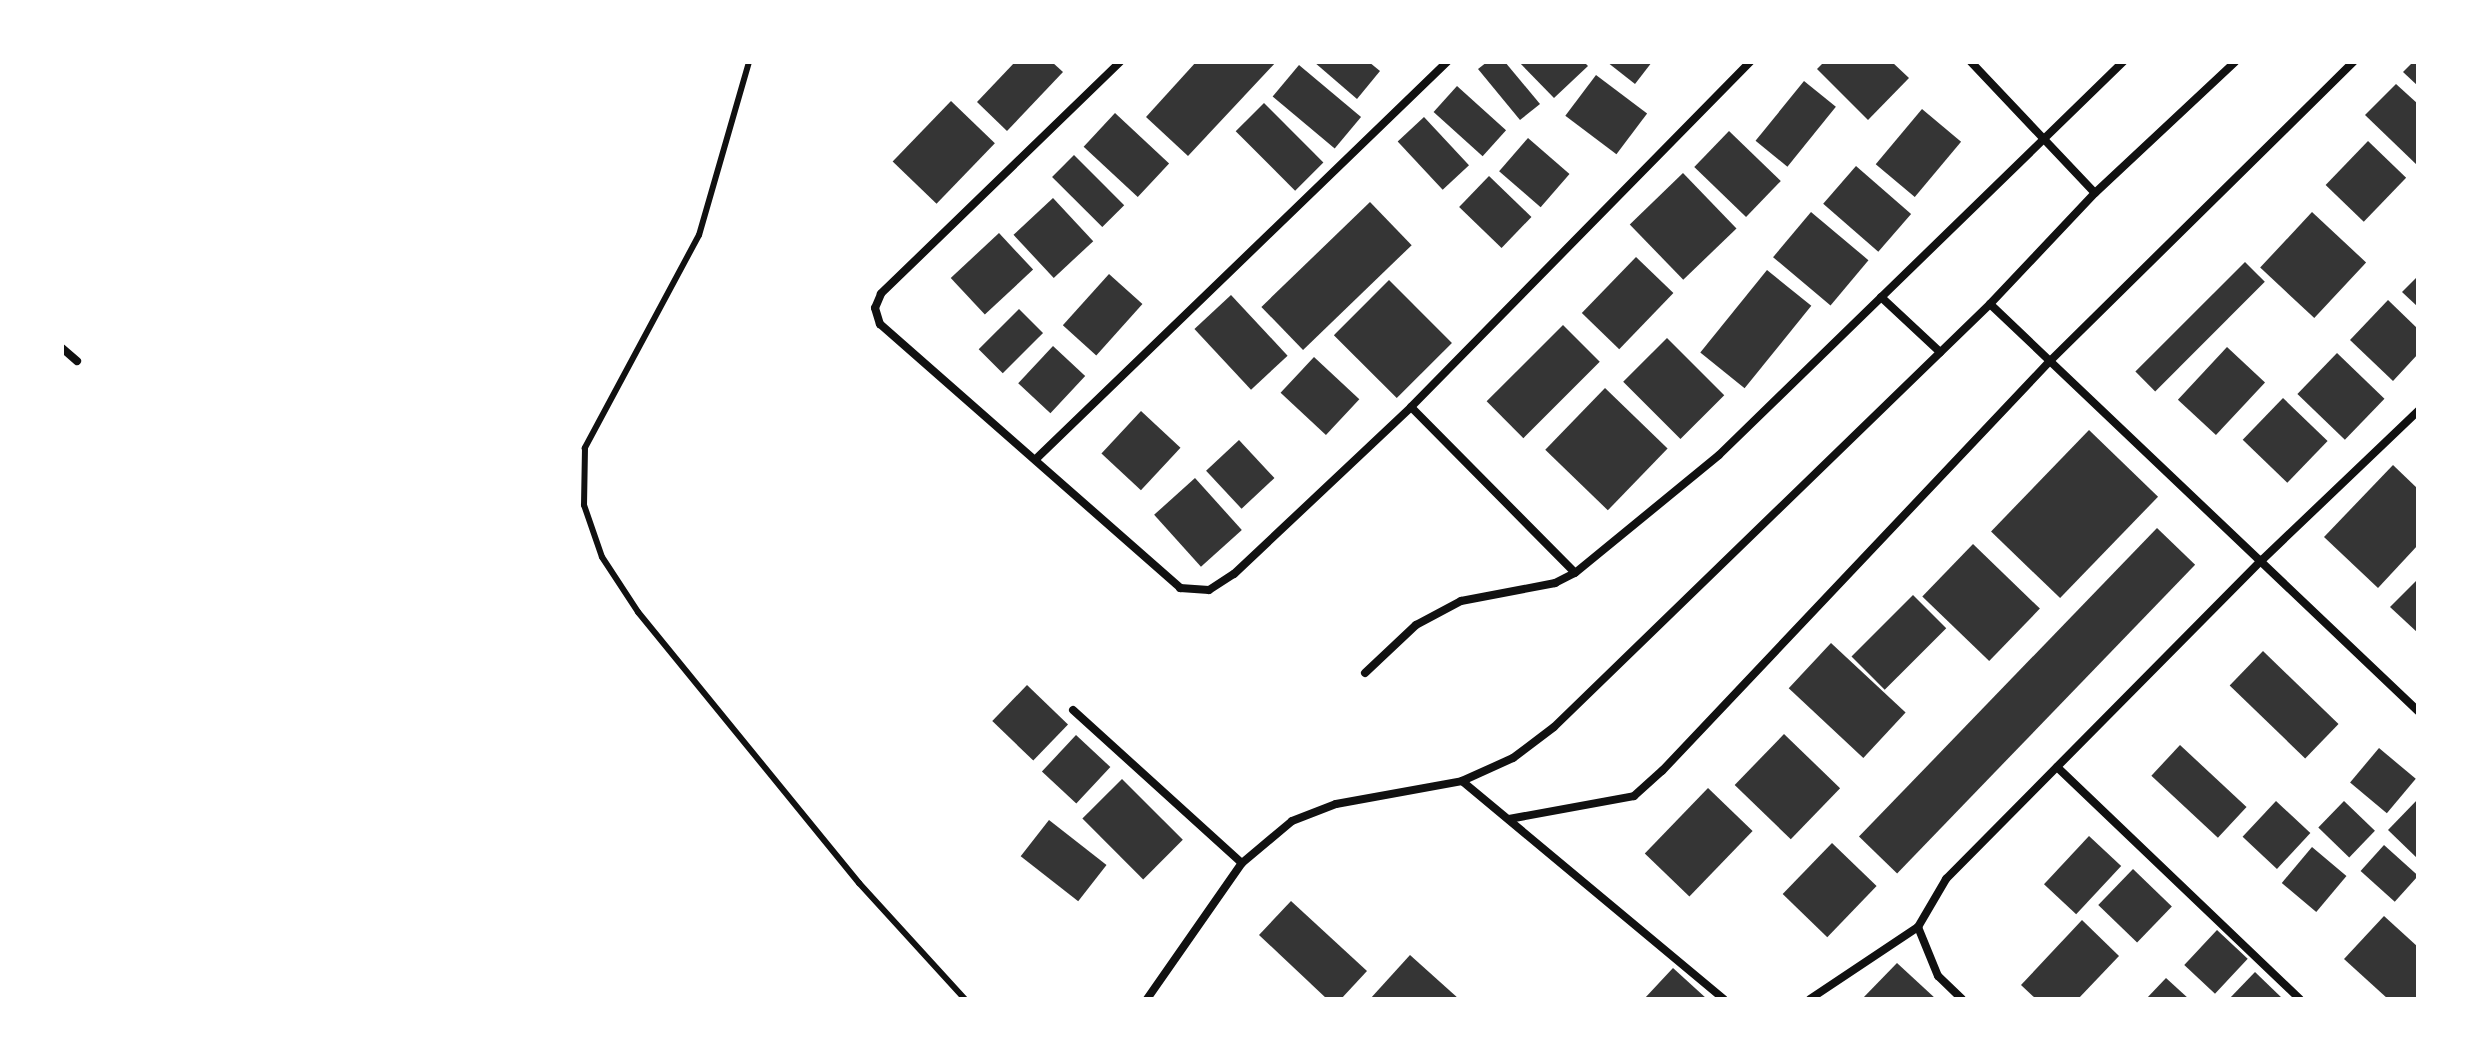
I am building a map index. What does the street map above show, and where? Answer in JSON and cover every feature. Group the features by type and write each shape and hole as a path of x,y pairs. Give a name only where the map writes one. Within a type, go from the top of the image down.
{"street":[{"path":"1120,62 881,294 875,308 880,324 1038,457 1180,588 1209,590 1234,574 1411,407 1750,62"},
{"path":"1038,457 1447,62"},
{"path":"1971,62 2095,193"},
{"path":"1365,673 1416,625 1461,601 1555,583 1575,573 1719,455 2123,62"},
{"path":"1147,999 1242,863 1292,821 1336,804 1462,781 1513,758 1554,727 1990,304 2095,193 2235,62"},
{"path":"1509,819 1634,796 2050,361 2353,62"},
{"path":"1881,297 1940,352"},
{"path":"1990,304 2418,711"},
{"path":"62,348 77,361"},
{"path":"1411,407 1575,573"},
{"path":"1810,999 1918,927 1946,879 2262,560 2418,411"},
{"path":"1073,710 1242,863"},
{"path":"2057,767 2300,999"},
{"path":"1462,781 1724,999"},
{"path":"1918,927 1938,976 1962,999"}],"lane":[{"path":"749,62 699,235 585,448 584,505 602,557 638,612 859,883 965,999"}],"building":[{"path":"1015,62 1052,62 1063,72 1007,131 977,102"},
{"path":"1196,62 1276,62 1188,156 1146,117"},
{"path":"1314,62 1369,62 1380,71 1357,99"},
{"path":"1487,62 1505,62 1540,104 1520,120 1478,69"},
{"path":"1519,62 1584,62 1588,66 1554,98"},
{"path":"1607,62 1652,62 1635,84"},
{"path":"1824,62 1892,62 1909,78 1868,120 1817,69"},
{"path":"2413,62 2418,62 2418,86 2403,72"},
{"path":"1299,65 1361,117 1335,148 1273,96"},
{"path":"1596,75 1647,114 1616,154 1565,116"},
{"path":"1804,81 1836,107 1787,167 1756,141"},
{"path":"2396,84 2418,104 2418,166 2365,115"},
{"path":"1457,86 1506,130 1483,156 1434,112"},
{"path":"951,101 995,143 937,204 893,161"},
{"path":"1264,103 1323,162 1295,191 1236,131"},
{"path":"1922,109 1961,142 1915,197 1876,164"},
{"path":"1115,113 1169,163 1138,197 1084,147"},
{"path":"1424,117 1469,165 1443,190 1398,142"},
{"path":"1729,131 1781,181 1746,217 1694,167"},
{"path":"1528,138 1570,174 1541,207 1499,171"},
{"path":"2368,141 2406,178 2364,222 2326,185"},
{"path":"1074,155 1124,205 1102,227 1052,177"},
{"path":"1856,166 1911,214 1878,252 1823,204"},
{"path":"1683,173 1736,228 1683,280 1630,224"},
{"path":"1489,176 1531,217 1502,248 1459,207"},
{"path":"1053,198 1093,241 1054,278 1014,235"},
{"path":"1370,202 1412,245 1303,350 1261,307"},
{"path":"1811,212 1868,260 1831,305 1773,257"},
{"path":"2312,212 2366,262 2314,318 2260,268"},
{"path":"999,233 1033,270 985,315 951,278"},
{"path":"1636,257 1673,293 1619,349 1582,313"},
{"path":"2245,262 2265,282 2155,391 2135,372"},
{"path":"1767,270 1811,306 1745,388 1700,352"},
{"path":"1109,274 1142,304 1096,355 1063,325"},
{"path":"2418,276 2418,307 2402,292"},
{"path":"1389,280 1452,343 1397,398 1334,335"},
{"path":"1231,295 1288,356 1251,390 1194,329"},
{"path":"2388,300 2418,329 2418,354 2393,381 2350,340"},
{"path":"1019,309 1043,333 1003,373 979,349"},
{"path":"1563,325 1600,362 1523,438 1487,401"},
{"path":"1667,338 1724,395 1680,439 1623,382"},
{"path":"1053,346 1085,376 1050,413 1018,383"},
{"path":"2227,347 2265,382 2216,435 2178,400"},
{"path":"2337,353 2384,399 2345,440 2297,394"},
{"path":"1314,357 1359,399 1326,435 1281,393"},
{"path":"1605,388 1668,448 1608,510 1545,450"},
{"path":"2283,398 2328,441 2287,483 2243,440"},
{"path":"1141,411 1180,448 1141,490 1101,453"},
{"path":"2089,430 2158,497 2060,598 1991,531"},
{"path":"1239,440 1274,478 1242,509 1206,471"},
{"path":"2393,465 2418,489 2418,545 2378,588 2324,537"},
{"path":"1195,478 1242,530 1201,567 1154,515"},
{"path":"2157,528 2195,565 1897,873 1859,837"},
{"path":"1973,544 2040,609 1989,661 1922,597"},
{"path":"2418,579 2418,633 2390,607"},
{"path":"1913,595 1946,628 1885,690 1851,657"},
{"path":"1831,643 1906,713 1863,758 1789,688"},
{"path":"2263,651 2339,724 2305,758 2230,686"},
{"path":"1027,685 1068,725 1033,761 992,721"},
{"path":"1784,734 1840,788 1791,839 1735,785"},
{"path":"1076,735 1110,767 1076,804 1042,772"},
{"path":"2180,745 2247,807 2218,838 2151,776"},
{"path":"2379,748 2416,779 2387,813 2350,782"},
{"path":"1122,779 1183,840 1143,879 1082,819"},
{"path":"1708,788 1753,831 1689,897 1645,853"},
{"path":"2418,799 2418,859 2388,830"},
{"path":"2276,801 2310,833 2277,869 2243,837"},
{"path":"2344,801 2375,831 2349,857 2318,828"},
{"path":"1049,820 1107,865 1078,901 1021,856"},
{"path":"2089,836 2121,866 2076,914 2044,884"},
{"path":"1832,843 1877,886 1827,937 1783,894"},
{"path":"2384,845 2418,876 2395,902 2361,871"},
{"path":"2312,847 2346,876 2316,912 2282,883"},
{"path":"2133,869 2172,907 2137,942 2098,905"},
{"path":"1291,901 1367,971 1341,999 1327,999 1259,935"},
{"path":"2384,916 2418,947 2418,999 2388,999 2344,959"},
{"path":"2082,920 2119,956 2078,999 2036,999 2021,985"},
{"path":"2217,930 2248,959 2215,994 2184,965"},
{"path":"1410,955 1459,999 1370,999"},
{"path":"1897,963 1936,999 1862,999"},
{"path":"1673,968 1707,999 1644,999"},
{"path":"2255,972 2283,999 2229,999"},
{"path":"2166,978 2189,999 2146,999"}]}
